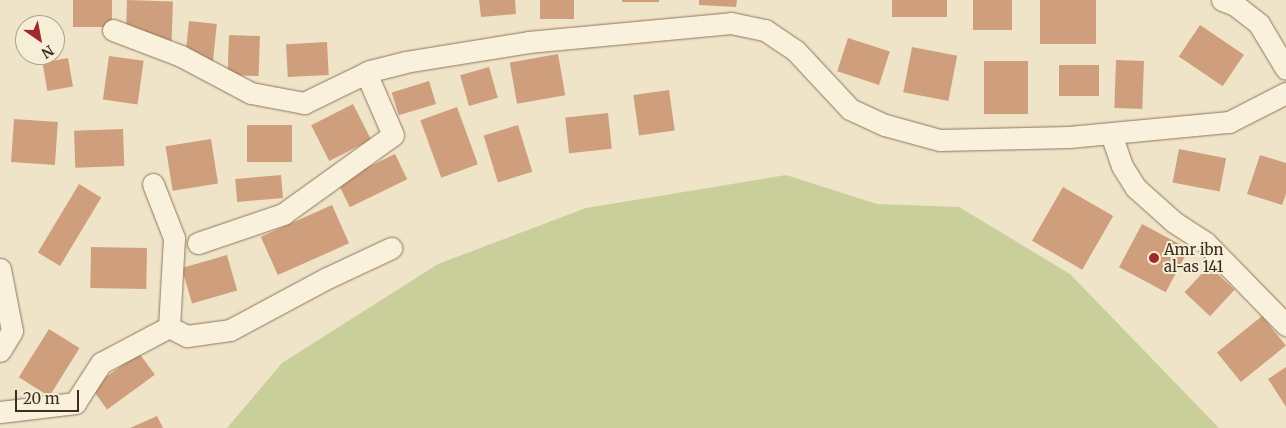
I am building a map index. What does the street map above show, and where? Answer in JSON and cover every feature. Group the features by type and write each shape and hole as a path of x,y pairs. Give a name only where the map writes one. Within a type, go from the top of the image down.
{"street":[{"path":"1222,0 1235,5 1259,24 1286,69"},
{"path":"113,30 180,56 251,93 275,100 304,103 366,73 405,62 528,42 730,23 765,30 795,50 850,109 885,125 940,140 1111,134 1229,122 1286,93"},
{"path":"198,243 282,214 393,135 366,73"},
{"path":"1111,134 1122,166 1136,188 1174,222 1206,243 1286,325"},
{"path":"153,184 174,238 169,327"},
{"path":"169,327 186,336 230,330 326,278 391,248"},
{"path":"0,269 12,331 0,351"},
{"path":"0,412 75,403 101,363 169,327"}],"green space":[{"path":"786,175 877,204 959,207 1070,274 1219,428 227,428 282,363 438,264 586,208"}],"building":[{"path":"73,0 112,0 112,27 73,27"},
{"path":"127,0 173,2 171,48 125,46"},
{"path":"479,0 515,0 516,14 481,17"},
{"path":"540,0 574,0 574,19 540,19"},
{"path":"622,0 659,0 659,2 622,2"},
{"path":"699,0 737,0 736,7 699,5"},
{"path":"892,0 947,0 947,17 892,17"},
{"path":"973,0 1012,0 1012,30 973,30"},
{"path":"1040,0 1096,0 1096,44 1040,44"},
{"path":"189,21 217,24 213,64 185,61"},
{"path":"1200,25 1244,55 1223,86 1179,57"},
{"path":"229,35 260,36 259,76 228,75"},
{"path":"848,38 890,52 879,85 837,71"},
{"path":"327,42 329,75 288,77 286,44"},
{"path":"912,47 957,56 948,101 903,92"},
{"path":"558,54 565,95 517,104 510,63"},
{"path":"109,56 144,61 138,104 103,100"},
{"path":"68,58 73,87 47,91 43,65 65,65 65,59"},
{"path":"1116,60 1144,61 1142,109 1114,108"},
{"path":"984,61 1028,61 1028,114 984,114"},
{"path":"1059,65 1099,65 1099,96 1059,96"},
{"path":"489,67 498,98 469,106 460,75"},
{"path":"429,81 436,104 399,115 392,92"},
{"path":"669,90 675,131 639,136 633,95"},
{"path":"353,104 371,140 329,161 311,125"},
{"path":"457,107 478,164 441,178 420,120"},
{"path":"608,113 612,149 569,153 565,117"},
{"path":"14,119 58,122 55,165 11,162"},
{"path":"247,125 292,125 292,162 247,162"},
{"path":"518,125 532,172 498,182 484,136"},
{"path":"123,129 124,166 75,168 74,131"},
{"path":"211,139 218,183 173,191 166,146"},
{"path":"1179,149 1226,158 1220,192 1173,182"},
{"path":"395,154 407,179 350,207 337,182"},
{"path":"1260,155 1286,163 1286,194 1282,205 1247,194"},
{"path":"281,175 283,198 237,202 235,179"},
{"path":"79,184 101,197 60,266 38,253"},
{"path":"1063,187 1113,216 1082,270 1032,241"},
{"path":"332,205 349,243 278,275 261,237"},
{"name":"Amr ibn al-as 141","path":"1142,224 1189,249 1166,292 1119,267"},
{"path":"91,247 147,248 146,289 90,288"},
{"path":"227,255 237,291 192,304 182,268"},
{"path":"1209,266 1235,290 1210,316 1184,292"},
{"path":"1262,316 1286,346 1241,382 1217,353"},
{"path":"49,329 80,348 49,396 19,377"},
{"path":"139,353 155,375 107,410 91,388"},
{"path":"1286,367 1286,407 1268,379"},
{"path":"157,416 163,428 130,428"}],"place":[{"name":"Amr ibn al-as 141","path":"1154,258"}]}
